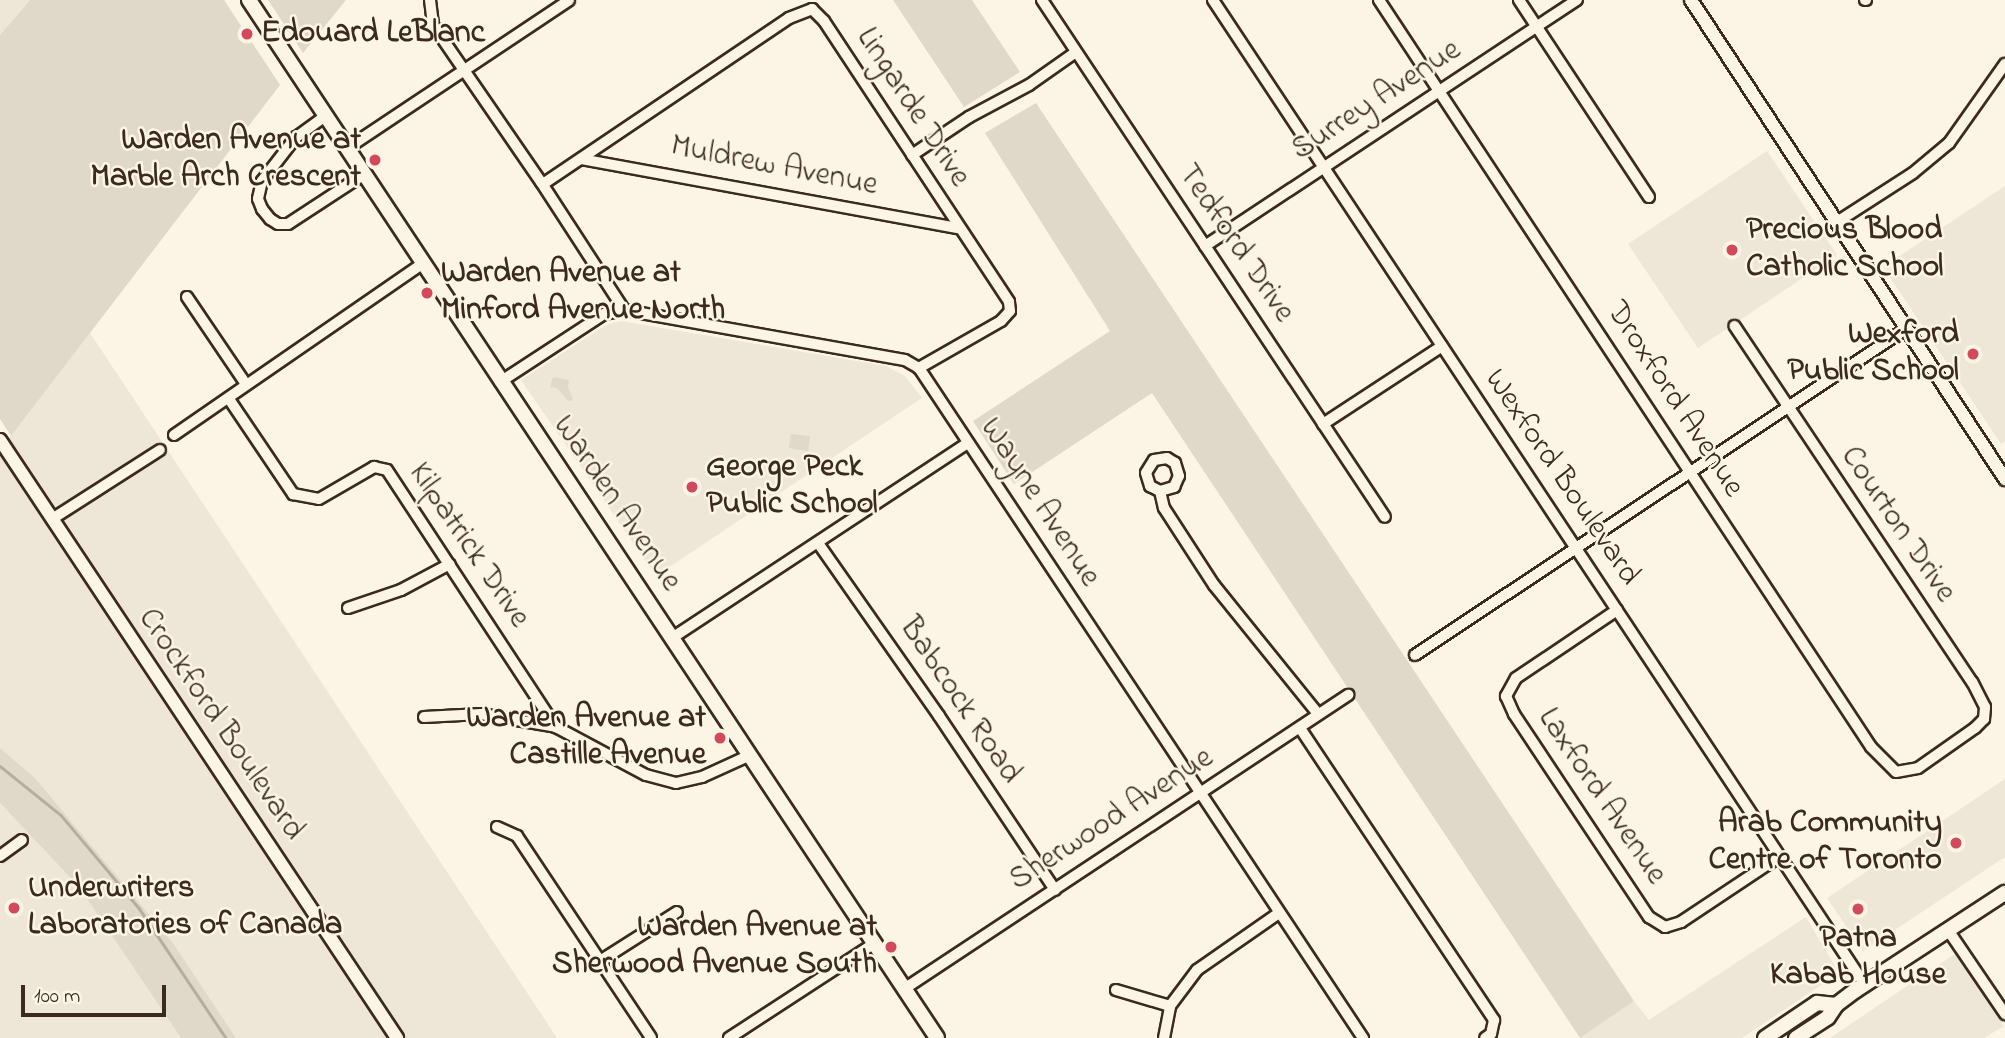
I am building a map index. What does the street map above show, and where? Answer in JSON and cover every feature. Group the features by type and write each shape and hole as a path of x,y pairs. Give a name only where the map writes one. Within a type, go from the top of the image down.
{"main road":[{"name":"Warden Avenue","path":"248,0 937,1038"},
{"path":"1796,1038 1828,1017 1836,1005 2005,893"},
{"path":"1765,1038 1786,1032 1817,1003 1836,1005"}],"street":[{"path":"430,0 433,25 543,184 624,310"},
{"path":"346,149 569,0"},
{"name":"Tedford Drive","path":"1042,0 1385,517"},
{"name":"Wexford Boulevard","path":"1213,0 1865,985"},
{"name":"Droxford Avenue","path":"1379,0 1871,747 1896,772 1918,768 1951,746"},
{"path":"1519,0 1649,197"},
{"name":"Surrey Avenue","path":"1205,246 1577,0"},
{"path":"1690,0 2005,479"},
{"name":"Lingarde Drive","path":"543,184 789,18 812,9 824,21 958,228 1003,289 1010,311 1001,320 919,368"},
{"path":"912,155 969,117 1029,85 1076,52"},
{"path":"1836,222 1913,173 1949,143 2005,64"},
{"path":"324,117 296,137 262,181 258,199 262,209 278,224 288,224 363,175"},
{"name":"Muldrew Avenue","path":"581,159 958,228"},
{"path":"174,435 422,264"},
{"path":"187,297 246,384"},
{"path":"500,382 604,314 624,310 905,359 919,368"},
{"name":"Courton Drive","path":"1735,326 1972,682 1985,707 1984,719 1951,746"},
{"path":"1415,655 1907,327"},
{"path":"1324,424 1442,346"},
{"name":"Wayne Avenue","path":"919,368 1363,1038"},
{"name":"Kilpatrick Drive","path":"229,399 293,494 319,499 374,467 387,470 556,727"},
{"name":"Crockford Boulevard","path":"0,440 397,1038"},
{"path":"672,638 968,443"},
{"path":"52,519 160,450"},
{"path":"1160,491 1164,508 1214,584 1318,714"},
{"name":"Babcock Road","path":"818,543 1055,890"},
{"path":"348,607 401,590 450,564"},
{"name":"Laxford Avenue","path":"1617,610 1516,678 1506,696 1514,714 1649,917 1665,928 1681,922 1779,857"},
{"name":"Sherwood Avenue","path":"904,989 1349,695"},
{"path":"424,717 481,714 556,727 646,775 676,783 702,777 748,756"},
{"path":"1300,728 1494,1020 1491,1034 1485,1038"},
{"path":"497,827 517,836 651,1038"},
{"path":"0,856 23,840"},
{"path":"600,961 677,912"},
{"path":"1164,1038 1170,1006 1197,970 1279,913"},
{"path":"1948,930 2005,1014"},
{"path":"729,1038 873,944"},
{"path":"1116,990 1170,1006"}],"shaded area":[{"path":"0,0 30,0 0,35"},
{"path":"30,0 224,0 280,85 11,436 0,419 0,35"},
{"path":"268,0 346,0 303,53"},
{"path":"893,0 972,0 1020,72 964,107"},
{"path":"1036,103 1634,1001 1580,1038 1152,393 1014,484 973,421 1110,331 985,133"},
{"name":"Precious Blood Catholic School","path":"1767,151 1837,255 1698,348 1628,244"},
{"name":"Wexford Public School","path":"2005,186 2005,441 2001,444 1883,267"},
{"name":"George Peck Public School","path":"621,321 886,366 905,376 922,398 656,576 521,380 606,325"},
{"path":"90,333 557,1038 236,1038 173,943 35,778 0,748 0,445 11,436"},
{"path":"553,377 569,380 568,387 573,400 568,401 557,388 550,387"},
{"path":"791,434 810,436 808,451 789,448"},
{"path":"0,748 35,778 173,943 236,1038 181,1038 79,887 0,803"},
{"path":"2005,779 2005,857 1863,951 1827,898"},
{"path":"0,803 79,887 181,1038 0,1038"},
{"path":"1806,917 1839,973 1742,1038 1580,1038 1634,1001 1649,1020"},
{"path":"1956,953 2004,1026 1984,1038 1830,1038"}],"waterway":[{"path":"0,766 61,815 139,908 226,1038"}],"place":[{"name":"Edouard LeBlanc","path":"247,34"},
{"name":"Warden Avenue at Marble Arch Crescent","path":"375,160"},
{"name":"Precious Blood Catholic School","path":"1732,250"},
{"name":"Warden Avenue at Minford Avenue North","path":"427,293"},
{"name":"Wexford Public School","path":"1973,354"},
{"name":"George Peck Public School","path":"692,487"},
{"name":"Warden Avenue at Castille Avenue","path":"720,738"},
{"name":"Arab Community Centre of Toronto","path":"1956,843"},
{"name":"Underwriters Laboratories of Canada","path":"14,908"},
{"name":"Patna Kabab House","path":"1858,909"},
{"name":"Warden Avenue at Sherwood Avenue South","path":"891,947"}]}
